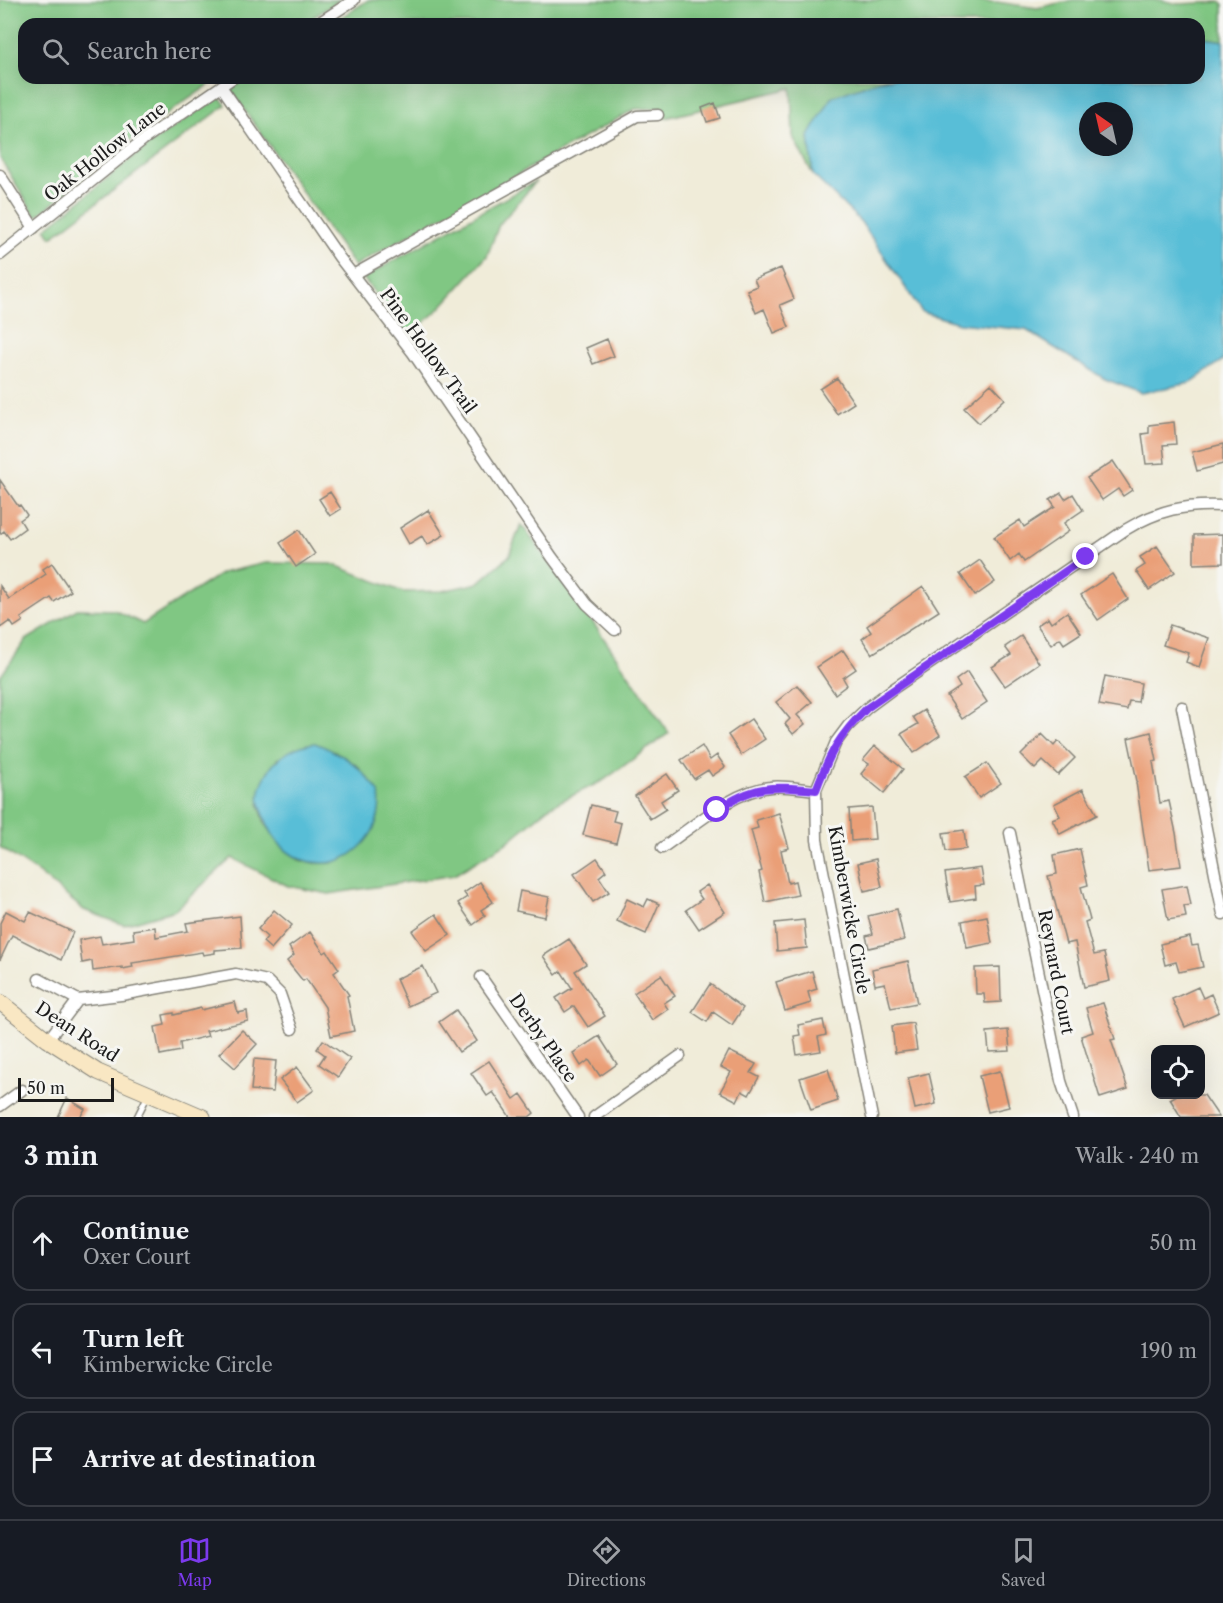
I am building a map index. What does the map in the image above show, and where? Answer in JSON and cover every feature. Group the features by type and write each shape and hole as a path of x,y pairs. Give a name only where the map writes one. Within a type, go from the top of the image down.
{"main road":[{"name":"Dean Road","path":"0,1002 48,1040 98,1072 203,1117"}],"street":[{"path":"326,18 354,0"},
{"name":"Oak Hollow Lane","path":"0,255 143,140 224,84"},
{"name":"Pine Hollow Trail","path":"221,86 353,275 413,353 506,492 587,604 615,630"},
{"path":"353,275 636,116 658,116"},
{"path":"0,175 34,228"},
{"name":"Kimberwicke Circle","path":"872,1117 817,840 816,790 842,734 867,708 890,691 1143,519 1171,509 1198,505 1223,506"},
{"path":"1182,707 1223,914"},
{"path":"662,848 736,797 754,790 771,786 816,790"},
{"name":"Reynard Court","path":"1010,833 1061,1081 1072,1117"},
{"path":"39,979 78,1000 121,995 236,974 267,981 280,994 292,1029"},
{"name":"Derby Place","path":"481,977 578,1117"},
{"path":"48,1040 78,1000"},
{"path":"594,1117 680,1056"},
{"path":"0,1106 22,1090"}],"lane":[{"path":"137,1117 149,1094"}],"green space":[{"path":"0,0 340,0 312,18 18,18 18,84 210,84 138,134 36,217 0,158"},
{"path":"368,0 940,0 997,2 1037,8 1073,0 1160,0 1179,4 1223,3 1223,41 1205,38 1205,18 340,18"},
{"path":"238,84 873,84 809,136 813,175 793,137 791,88 665,118 663,108 635,109 354,266 230,89"},
{"path":"219,96 226,105 52,237 45,229 147,146"},
{"path":"536,181 499,225 487,256 440,308 409,336 363,278"},
{"path":"521,524 585,611 669,733 604,780 551,806 505,844 454,875 329,894 288,886 232,858 175,910 124,925 84,910 40,874 0,847 0,677 26,640 77,609 114,610 143,624 222,573 266,563 332,564 403,592 442,591 478,583 509,556","holes":["335,751 359,767 362,774 370,780 332,863 299,860 265,824 259,804 277,759 283,756"]}],"water":[{"path":"1205,38 1223,41 1223,360 1190,383 1141,393 1105,379 1026,330 959,323 922,312 861,222 813,175 809,136 832,97 869,84 1205,84"},
{"path":"315,743 336,752 365,774 379,792 380,800 376,824 369,837 351,855 329,863 302,860 285,850 272,834 259,800 263,781 273,765 288,752"}],"building":[{"path":"715,103 720,118 707,122 702,108"},
{"path":"781,268 794,299 780,305 789,327 774,333 764,309 756,313 747,290 757,286 754,279"},
{"path":"607,339 614,356 593,364 586,348"},
{"path":"837,378 854,403 837,414 820,389"},
{"path":"991,384 1005,399 979,423 964,408"},
{"path":"1174,422 1176,444 1163,445 1165,463 1146,464 1142,434 1149,433 1149,425"},
{"path":"1223,444 1223,464 1197,471 1192,452"},
{"path":"1113,461 1132,490 1123,496 1118,489 1102,500 1087,478"},
{"path":"0,480 27,515 20,520 25,528 10,539 4,531 0,534"},
{"path":"330,492 341,509 330,516 319,499"},
{"path":"1061,493 1065,499 1073,494 1083,510 1064,523 1069,531 1024,562 1019,554 1010,561 994,537 1020,520 1024,527 1055,507 1050,500"},
{"path":"428,510 444,535 427,545 422,536 409,544 400,528"},
{"path":"299,530 315,554 296,567 280,543"},
{"path":"1223,534 1223,563 1194,564 1194,535"},
{"path":"1157,546 1175,572 1149,590 1136,571 1145,565 1140,557"},
{"path":"980,560 995,582 975,596 960,574"},
{"path":"52,563 71,591 54,602 51,598 21,618 23,621 14,627 10,621 0,628 0,586 9,599 46,574 43,569"},
{"path":"1112,574 1128,599 1098,620 1081,595"},
{"path":"923,586 939,611 872,654 862,639 871,632 867,626"},
{"path":"1067,612 1081,633 1064,644 1060,638 1051,645 1037,625 1048,618 1051,623"},
{"path":"1170,625 1209,638 1199,667 1186,662 1189,653 1163,645"},
{"path":"1021,636 1039,663 1005,686 992,667 1011,655 1005,647"},
{"path":"843,650 856,669 843,678 847,685 835,694 817,667"},
{"path":"967,672 987,702 962,719 947,696 960,687 956,680"},
{"path":"1105,676 1141,683 1138,702 1129,701 1127,710 1099,705"},
{"path":"797,685 812,702 797,715 805,724 793,734 785,724 790,719 776,702"},
{"path":"924,710 940,735 914,753 901,734 918,724 913,717"},
{"path":"751,719 765,739 741,755 728,735"},
{"path":"1151,732 1157,761 1153,762 1160,803 1169,801 1181,866 1149,870 1137,781 1128,738"},
{"path":"1042,734 1054,746 1058,741 1075,758 1058,775 1043,761 1035,769 1021,755"},
{"path":"702,746 710,760 717,755 725,767 712,776 708,770 694,779 681,760"},
{"path":"875,746 903,769 884,793 861,774 869,764 863,760"},
{"path":"987,763 1001,783 979,798 965,777"},
{"path":"667,774 678,790 661,801 666,809 650,819 635,796"},
{"path":"1083,789 1097,815 1060,834 1052,819 1060,816 1054,804"},
{"path":"591,805 616,811 613,821 621,823 616,843 583,835"},
{"path":"872,807 875,839 851,841 849,809"},
{"path":"779,813 789,848 781,850 788,883 795,881 798,895 765,902 759,872 762,871 751,830 758,828 756,820"},
{"path":"964,830 966,849 946,851 943,833"},
{"path":"1080,849 1088,885 1081,887 1090,920 1085,922 1094,955 1104,953 1110,981 1084,987 1075,942 1066,944 1048,876 1057,874 1054,855"},
{"path":"597,858 606,871 599,877 609,892 593,902 574,874"},
{"path":"876,859 882,887 864,891 858,863"},
{"path":"981,868 984,885 975,886 976,898 950,902 945,873"},
{"path":"480,882 493,902 481,910 485,916 473,925 458,903 467,897 464,893"},
{"path":"707,885 725,912 699,929 686,910 702,899 697,892"},
{"path":"1187,885 1191,905 1184,906 1186,917 1168,920 1162,889"},
{"path":"520,891 549,897 545,917 516,911"},
{"path":"627,899 644,907 648,899 659,904 646,934 617,921"},
{"path":"897,909 904,940 869,948 866,936 873,934 868,916"},
{"path":"274,910 292,925 271,949 263,942 267,937 258,929"},
{"path":"6,911 25,921 30,912 73,932 61,960 12,935 0,960 0,923"},
{"path":"436,914 450,935 426,951 412,931"},
{"path":"240,916 242,948 132,963 133,967 122,969 122,967 93,971 92,961 82,963 79,940 100,936 102,944 134,939 133,930 155,927 156,937 188,931 186,923"},
{"path":"987,916 992,943 967,948 962,921"},
{"path":"804,920 807,948 777,951 775,923"},
{"path":"310,932 324,953 327,951 339,969 334,973 349,995 347,996 354,1031 331,1036 325,1007 306,979 303,981 287,961 294,955 289,947"},
{"path":"1190,937 1192,946 1198,945 1203,967 1179,972 1176,962 1165,965 1160,944"},
{"path":"569,939 586,964 575,971 605,1016 588,1027 574,1006 565,1012 556,998 572,988 561,971 556,975 543,956"},
{"path":"908,961 917,1003 891,1008 885,983 875,985 872,969"},
{"path":"423,966 436,993 408,1006 396,979"},
{"path":"1000,967 1001,1002 985,1003 984,994 976,994 975,968"},
{"path":"812,971 817,989 808,992 811,1003 785,1011 776,982"},
{"path":"661,975 675,996 664,1003 668,1009 652,1020 634,993"},
{"path":"710,984 743,1008 732,1025 713,1012 707,1022 692,1012"},
{"path":"1198,987 1203,998 1211,994 1219,1012 1185,1027 1172,999"},
{"path":"235,1002 238,1013 247,1011 248,1021 206,1031 208,1036 180,1043 181,1051 160,1055 155,1027 165,1025 163,1015 174,1013 174,1015"},
{"path":"1103,1003 1115,1039 1111,1040 1128,1089 1100,1098 1081,1036 1093,1032 1086,1008"},
{"path":"456,1010 477,1041 459,1052 439,1022"},
{"path":"823,1020 826,1035 818,1037 821,1051 797,1055 794,1036 800,1035 798,1025"},
{"path":"913,1023 917,1050 895,1053 892,1026"},
{"path":"242,1030 257,1044 235,1068 219,1054"},
{"path":"1008,1030 1010,1051 989,1052 987,1032"},
{"path":"599,1036 617,1064 600,1076 589,1060 581,1066 573,1053"},
{"path":"323,1040 350,1059 338,1077 319,1064 325,1055 317,1049"},
{"path":"729,1051 756,1064 751,1073 759,1077 749,1095 742,1091 737,1101 720,1092 731,1072 721,1067"},
{"path":"254,1059 276,1061 273,1092 251,1090"},
{"path":"489,1061 514,1099 521,1094 534,1113 529,1117 510,1117 493,1092 487,1096 471,1073"},
{"path":"297,1067 314,1090 297,1102 280,1080"},
{"path":"828,1069 838,1101 811,1110 800,1078"},
{"path":"1000,1071 1009,1107 988,1112 979,1076"},
{"path":"929,1073 936,1104 915,1109 908,1078"},
{"path":"1205,1096 1219,1117 1181,1117 1170,1099 1205,1099"},
{"path":"67,1098 85,1109 80,1117 58,1117"}],"route":[{"path":"717,810 736,797 771,786 816,790 836,742 848,726 867,708 1086,557"}]}
